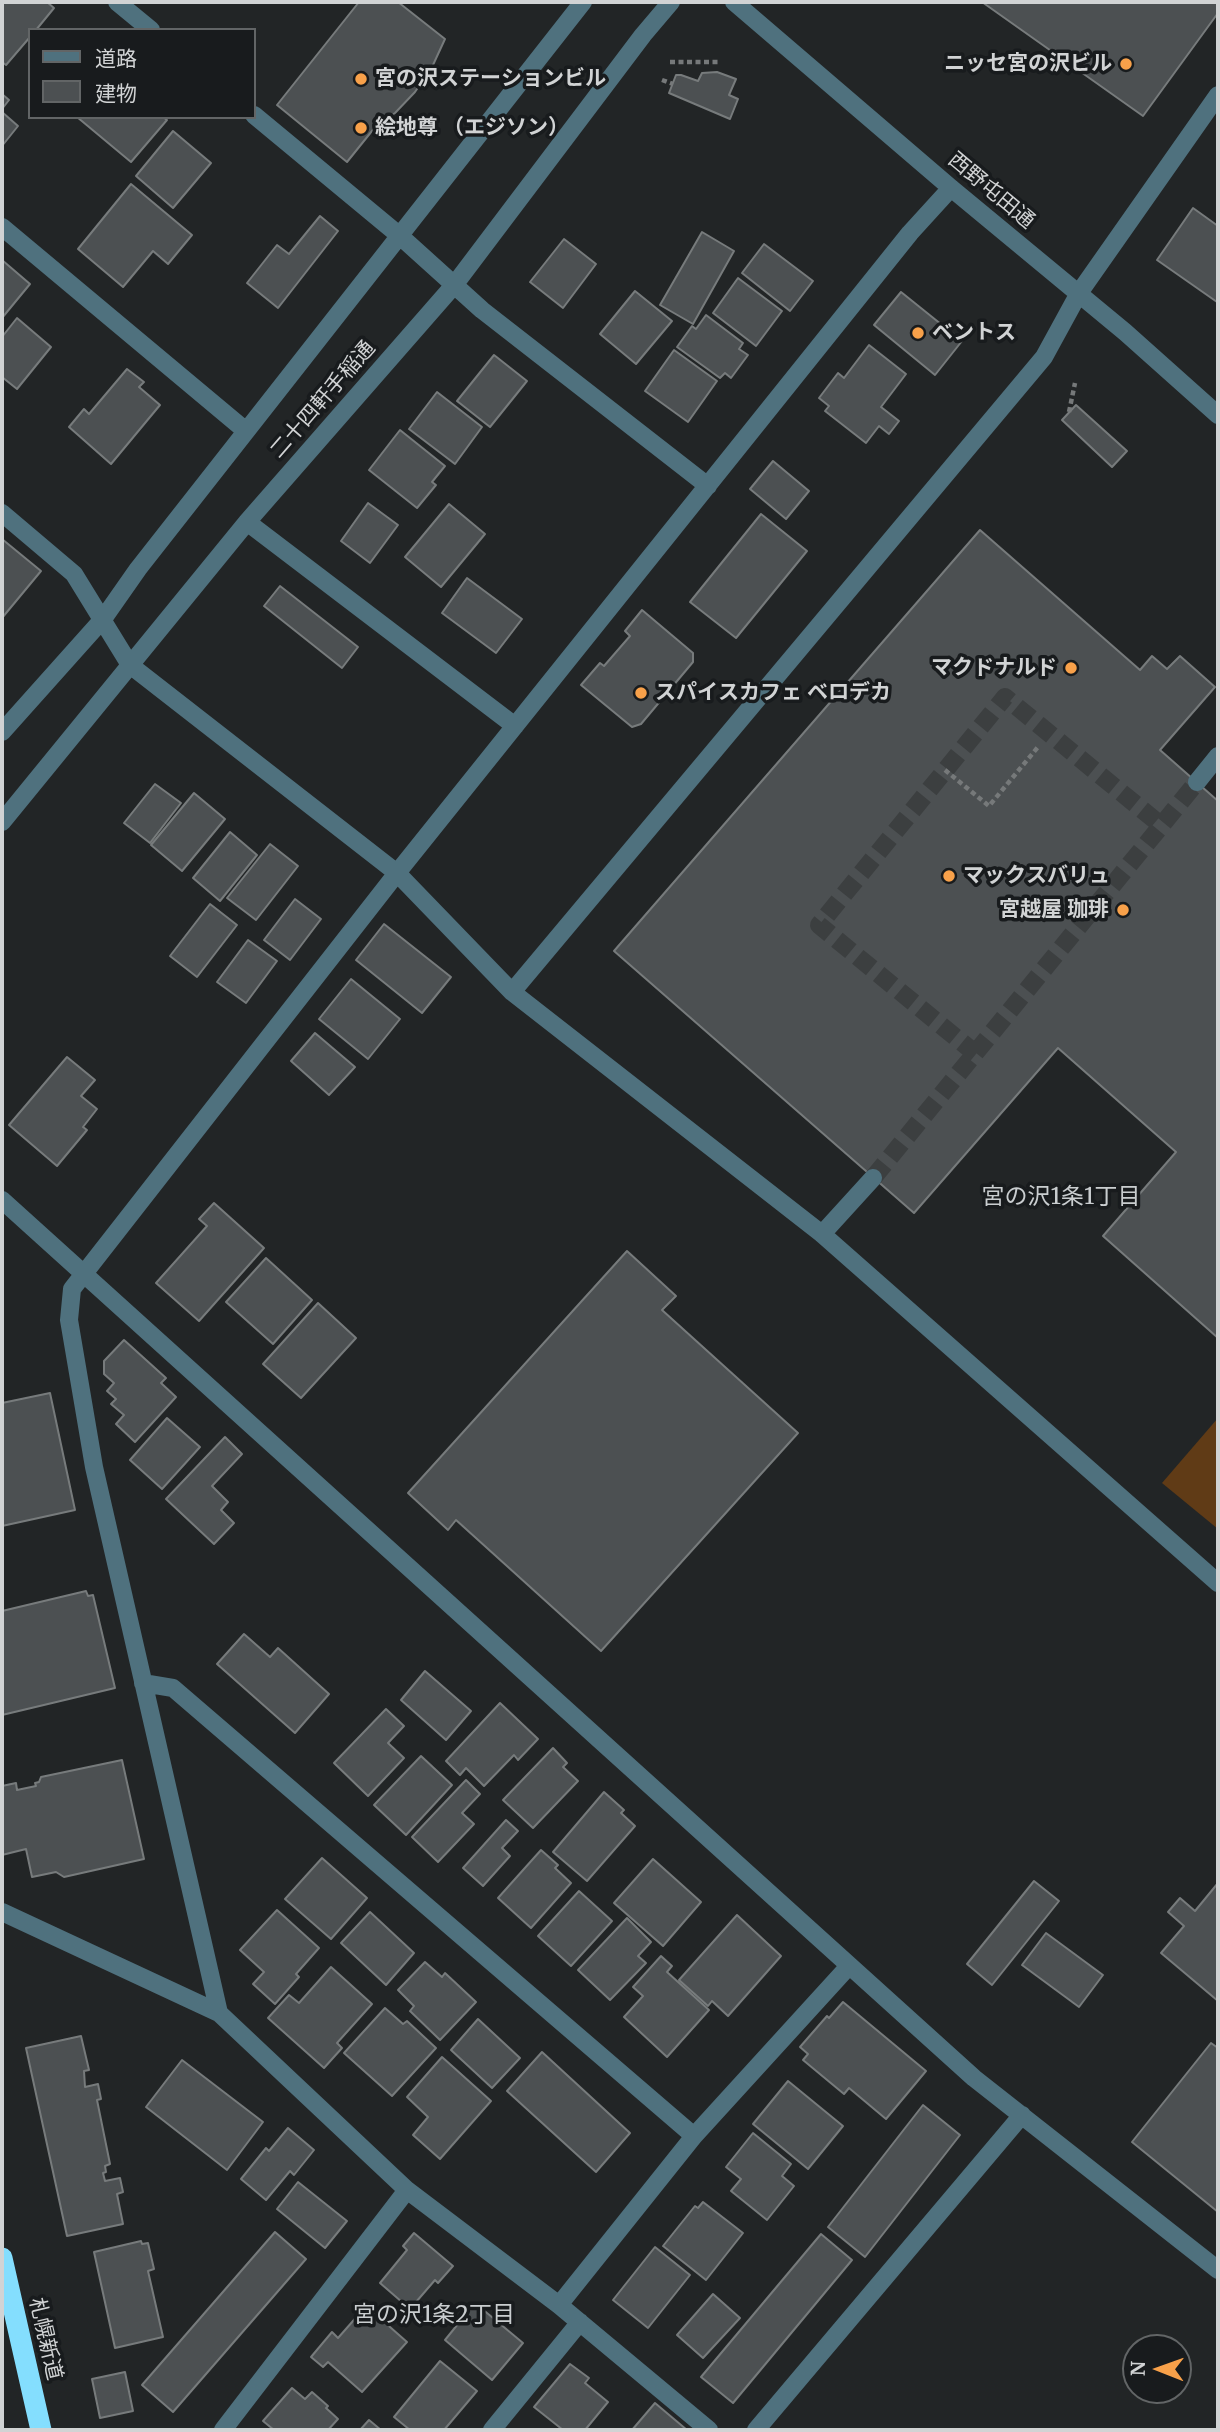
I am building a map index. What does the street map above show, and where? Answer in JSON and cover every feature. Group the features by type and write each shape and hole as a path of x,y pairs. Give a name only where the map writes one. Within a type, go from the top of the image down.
{"highway":[{"name":"札幌新道","path":"2,2258 41,2430"}],"street":[{"path":"117,2 149,28"},
{"name":"二十四軒手稲通","path":"2,732 103,619 138,569 583,2"},
{"name":"二十四軒手稲通","path":"2,822 247,522 456,284 643,35 671,2"},
{"name":"西野屯田通","path":"734,2 951,188 1079,293 1218,415"},
{"path":"512,992 1044,357 1079,293 1218,95"},
{"path":"256,117 400,236 482,310 708,486"},
{"path":"219,2013 94,1466 69,1320 72,1289 397,873 902,244 951,188"},
{"path":"2,227 246,431"},
{"path":"2,513 74,574 130,665 397,873 512,992 822,1234 1218,1583"},
{"path":"247,522 515,726"},
{"path":"1196,782 1218,756"},
{"path":"822,1234 873,1178"},
{"path":"2,1200 974,2078 1218,2270"},
{"path":"143,1683 173,1688 694,2136"},
{"path":"2,1912 219,2013 407,2190 559,2305 709,2430"},
{"path":"559,2305 694,2136 849,1966"},
{"path":"756,2430 1022,2115"},
{"path":"223,2430 407,2190"},
{"path":"492,2430 580,2322"}],"path":[{"path":"670,62 720,62"},
{"path":"662,80 673,84"},
{"path":"1069,412 1075,383"},
{"path":"945,770 989,806 1038,747"}],"shaded area":[{"path":"1218,1418 1218,1529 1162,1483"}],"building":[{"path":"2,2 47,2 54,8 38,28 28,28 28,39 6,65 2,62"},
{"name":"宮の沢ステーションビル","path":"359,2 398,2 445,39 433,65 415,92 395,113 376,126 347,162 277,105"},
{"name":"ニッセ宮の沢ビル","path":"982,2 1218,2 1218,13 1143,116"},
{"path":"717,72 736,79 729,95 738,99 730,119 669,93 676,75 698,81 702,73"},
{"path":"2,94 9,100 2,109"},
{"path":"2,112 18,126 2,146"},
{"path":"79,119 167,120 131,162"},
{"path":"173,131 211,163 173,208 136,176"},
{"path":"131,184 192,235 168,264 153,251 123,287 78,249"},
{"path":"1193,208 1218,226 1217,302 1157,260"},
{"path":"320,216 338,231 278,308 247,283 277,245 289,254"},
{"path":"702,232 734,251 693,324 660,305"},
{"path":"564,239 596,264 563,308 530,282"},
{"path":"764,244 813,281 790,311 742,273"},
{"path":"2,260 30,284 2,318"},
{"path":"738,278 782,311 756,346 713,313"},
{"path":"635,291 672,321 636,364 600,334"},
{"name":"ベントス","path":"901,292 962,341 935,375 874,325"},
{"path":"706,315 743,343 739,349 748,355 731,378 725,373 720,378 677,347 692,326 696,329"},
{"path":"17,318 51,347 17,389 2,377 2,337"},
{"path":"869,345 906,374 881,407 899,421 889,434 879,426 866,443 825,411 829,406 819,398 838,373 844,378"},
{"path":"674,350 717,381 688,422 645,391"},
{"path":"494,355 527,381 490,427 457,401"},
{"path":"127,369 144,382 139,387 160,405 111,464 69,427 84,409 89,414"},
{"path":"437,392 482,427 455,464 409,429"},
{"path":"1076,405 1127,451 1112,467 1062,420"},
{"path":"400,430 445,466 432,482 436,485 417,508 369,470"},
{"path":"773,461 809,491 786,519 750,489"},
{"path":"368,503 398,525 370,563 341,541"},
{"path":"449,504 485,534 441,587 405,557"},
{"path":"761,514 807,551 736,638 690,602"},
{"name":"マックスバリュ","path":"980,530 1140,670 1152,656 1167,669 1180,656 1215,687 1160,750 1218,801 1218,1338 1103,1236 1176,1152 1058,1048 914,1213 614,951"},
{"path":"2,539 41,571 2,618"},
{"path":"467,578 522,619 496,653 442,613"},
{"path":"280,586 358,647 342,668 264,606"},
{"path":"642,610 693,653 693,662 641,724 632,727 581,685 600,663 604,666 630,636 625,631"},
{"path":"155,784 181,803 150,843 124,823"},
{"path":"194,793 225,819 182,871 151,845"},
{"path":"230,832 257,855 220,901 193,878"},
{"path":"270,844 298,866 256,920 227,898"},
{"path":"295,899 321,919 290,960 264,940"},
{"path":"210,904 237,925 197,977 170,956"},
{"path":"384,924 451,977 422,1013 356,960"},
{"path":"248,940 277,961 246,1003 217,982"},
{"path":"351,979 400,1019 368,1059 319,1019"},
{"path":"315,1033 355,1067 329,1095 291,1061"},
{"path":"67,1057 95,1080 81,1096 97,1109 83,1127 87,1130 57,1166 9,1125"},
{"path":"214,1203 264,1248 199,1321 156,1283 207,1226 199,1219"},
{"path":"627,1251 676,1296 662,1310 798,1433 601,1651 456,1520 448,1530 408,1493"},
{"path":"266,1258 312,1300 273,1344 226,1302"},
{"path":"318,1303 356,1338 301,1398 263,1364"},
{"path":"124,1340 166,1378 161,1383 176,1397 135,1442 116,1424 124,1415 111,1404 116,1399 107,1391 114,1383 104,1374 104,1361"},
{"path":"50,1393 75,1510 2,1526 2,1403"},
{"path":"167,1418 200,1447 162,1489 130,1460"},
{"path":"225,1437 242,1454 212,1486 228,1502 221,1510 234,1523 214,1544 166,1499"},
{"path":"86,1591 88,1596 93,1595 115,1688 2,1715 2,1611"},
{"path":"244,1634 270,1657 278,1648 329,1694 295,1733 217,1664"},
{"path":"425,1671 471,1711 446,1740 401,1700"},
{"path":"500,1703 538,1739 518,1760 514,1755 484,1786 466,1768 460,1775 446,1761"},
{"path":"386,1709 404,1726 388,1743 404,1758 368,1796 334,1763"},
{"path":"553,1748 567,1763 563,1767 578,1781 533,1828 503,1800"},
{"path":"421,1756 452,1785 406,1835 374,1805"},
{"path":"122,1760 144,1859 64,1877 56,1872 32,1877 26,1849 2,1855 2,1786 16,1783 17,1790 36,1786 35,1783 39,1782 41,1777"},
{"path":"466,1780 480,1794 462,1813 474,1824 438,1862 412,1837"},
{"path":"604,1792 624,1810 621,1813 635,1826 587,1881 553,1852"},
{"path":"506,1820 518,1831 502,1848 510,1856 483,1886 463,1868"},
{"path":"541,1850 558,1865 555,1868 571,1883 531,1928 498,1898"},
{"path":"322,1858 367,1898 331,1939 285,1899"},
{"path":"653,1859 701,1902 663,1946 614,1903"},
{"path":"1034,1881 1059,1901 992,1985 967,1964"},
{"path":"1218,1883 1218,2001 1161,1953 1184,1926 1168,1912 1180,1898 1195,1911"},
{"path":"579,1891 612,1921 571,1966 538,1936"},
{"path":"277,1910 319,1948 296,1974 299,1977 275,2004 253,1984 264,1972 240,1950"},
{"path":"370,1912 414,1953 386,1985 341,1943"},
{"path":"737,1915 781,1956 728,2016 712,2001 708,2006 679,1980"},
{"path":"627,1918 651,1942 638,1956 646,1963 610,2000 578,1970"},
{"path":"1046,1933 1103,1975 1079,2007 1022,1965"},
{"path":"661,1956 672,1966 667,1972 709,2010 667,2057 624,2017 643,1996 633,1987"},
{"path":"425,1962 442,1977 445,1973 476,2002 440,2040 410,2011 414,2006 398,1990"},
{"path":"331,1967 372,2004 337,2043 342,2048 324,2068 268,2018 289,1995 299,2003"},
{"path":"843,2002 926,2071 886,2119 849,2088 844,2094 803,2060 808,2054 800,2047"},
{"path":"385,2008 403,2024 407,2021 436,2048 392,2096 344,2053"},
{"path":"478,2019 520,2058 492,2088 451,2050"},
{"path":"81,2036 89,2070 84,2071 85,2087 98,2084 101,2099 97,2100 110,2164 105,2166 106,2172 103,2173 105,2181 120,2178 123,2192 117,2194 123,2224 67,2236 26,2048"},
{"path":"1211,2043 1218,2048 1218,2212 1132,2142"},
{"path":"542,2052 630,2133 596,2172 507,2091"},
{"path":"442,2057 491,2101 440,2159 413,2135 428,2117 407,2097"},
{"path":"182,2060 263,2122 227,2170 146,2107"},
{"path":"788,2081 843,2126 808,2169 753,2124"},
{"path":"923,2105 960,2135 865,2257 828,2227"},
{"path":"288,2128 314,2150 294,2175 290,2171 266,2200 241,2179 266,2148 269,2151"},
{"path":"753,2133 791,2164 782,2176 794,2186 767,2220 731,2191 741,2179 726,2167"},
{"path":"298,2182 347,2221 325,2248 277,2209"},
{"path":"703,2202 743,2233 706,2280 663,2246 695,2206 698,2208"},
{"path":"275,2232 306,2259 173,2412 142,2385"},
{"path":"414,2233 453,2266 438,2283 435,2280 410,2309 380,2283 407,2250 403,2246"},
{"path":"821,2234 852,2260 733,2403 701,2377"},
{"path":"141,2241 142,2244 148,2243 154,2269 148,2271 163,2337 115,2348 94,2252"},
{"path":"655,2247 690,2275 648,2328 613,2300"},
{"path":"713,2294 740,2318 703,2358 677,2335"},
{"path":"475,2303 523,2343 492,2380 445,2340"},
{"path":"373,2312 407,2342 362,2392 328,2362 323,2367 311,2357 332,2332 338,2338 360,2313 367,2320"},
{"path":"440,2361 477,2391 444,2430 410,2430 394,2417"},
{"path":"570,2364 589,2378 585,2383 608,2402 585,2430 563,2430 534,2407"},
{"path":"125,2372 133,2411 100,2418 92,2379"},
{"path":"292,2388 305,2399 312,2392 338,2419 328,2430 274,2430 263,2421"},
{"path":"655,2403 687,2430 632,2430"},
{"path":"369,2420 381,2430 360,2430"}],"tunnel":[{"path":"976,1054 819,925 1005,697 1162,826"},
{"path":"873,1178 1197,782"}],"place":[{"name":"ニッセ宮の沢ビル","path":"1126,64"},
{"name":"宮の沢ステーションビル","path":"361,79"},
{"name":"絵地尊 （エジソン）","path":"361,128"},
{"name":"ベントス","path":"918,333"},
{"name":"マクドナルド","path":"1071,668"},
{"name":"スパイスカフェ ベロデカ","path":"641,693"},
{"name":"マックスバリュ","path":"949,876"},
{"name":"宮越屋 珈琲","path":"1123,910"}],"district":[{"name":"宮の沢1条1丁目","path":"1061,1197"},
{"name":"宮の沢1条2丁目","path":"434,2315"}]}
